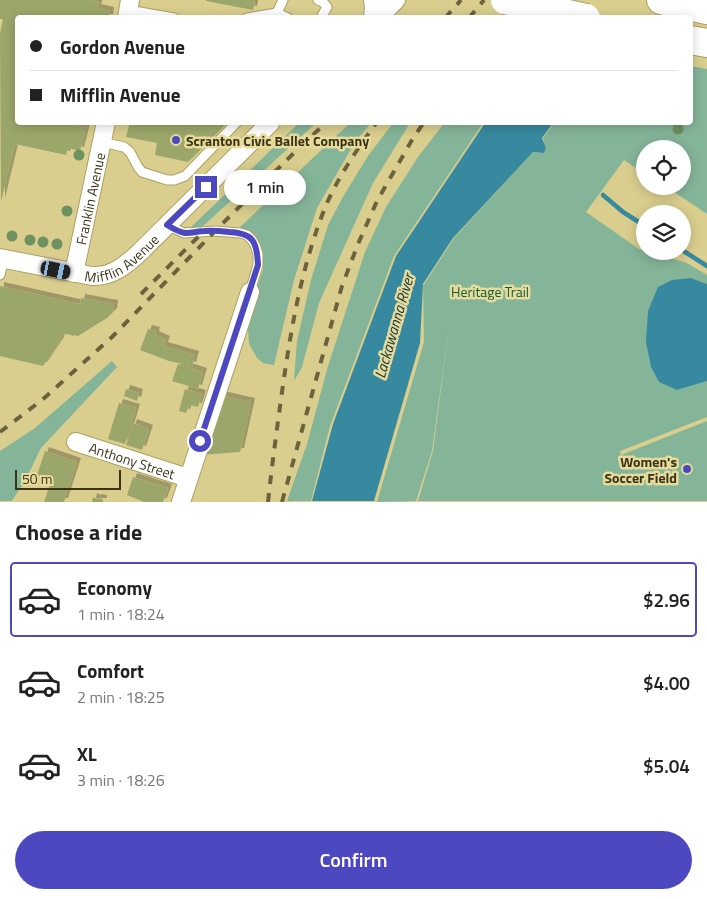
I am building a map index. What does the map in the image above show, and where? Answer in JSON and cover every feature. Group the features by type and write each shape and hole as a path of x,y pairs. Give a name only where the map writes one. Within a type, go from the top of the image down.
{"highway":[{"path":"378,0 378,15"},
{"path":"505,0 572,15"},
{"path":"661,0 707,10"}],"street":[{"path":"381,15 396,0"},
{"name":"Franklin Avenue","path":"74,273 105,125"},
{"name":"Mifflin Avenue","path":"1,264 99,276 115,272 130,261 269,125"},
{"path":"181,502 250,292"},
{"name":"Anthony Street","path":"76,442 188,478"}],"lane":[{"path":"276,14 283,0"},
{"path":"318,0 327,7 323,15"},
{"path":"128,9 159,15"},
{"path":"269,15 279,15"},
{"path":"102,142 124,147 130,152 142,172 167,180 174,180 185,176 234,125"},
{"path":"167,225 184,233 215,231 240,232 247,235 255,245 258,254 258,265 250,292"}],"green space":[{"name":"Heritage Trail","path":"693,67 707,69 707,214 678,195 691,195 691,140 636,140 636,168 624,160 586,212 636,247 636,260 677,260 687,263 707,275 707,284 691,278 677,390 707,381 707,417 620,451 621,455 707,421 707,501 418,501 433,451 449,326 432,451 416,501 377,502 424,342 423,286 454,238 533,152 544,153 546,149 543,138 553,125 693,125"},
{"path":"297,125 314,125 202,227 189,229"},
{"path":"348,125 369,125 355,142 317,208 294,280 274,365 263,363 257,358 249,344 250,316 254,296 263,270 262,252 254,234 238,229"},
{"path":"391,125 409,125 373,183 319,303 302,367 294,381 297,341 311,280 328,225 368,156"},
{"path":"443,125 482,125 394,256 330,426 311,501 287,501 307,444 328,366 365,252 386,207 418,157"},
{"path":"112,361 117,367 41,448 25,481 12,501 0,501 0,451 35,428"}],"water":[{"name":"Lackawanna River","path":"484,125 552,125 542,138 546,148 544,153 533,152 453,238 423,284 420,343 374,501 312,501 333,424 396,256"},
{"path":"691,278 707,284 707,381 677,390 659,382 651,367 646,342 648,311 658,287 672,280"}],"pier":[{"path":"574,0 637,0 630,15 563,15"}],"building":[{"path":"0,0 90,0 99,2 97,8 110,11 109,15 15,15 15,125 72,125 86,128 80,151 68,148 66,155 15,144 1,202 0,33 3,19 0,19"},
{"path":"206,0 255,0 253,10"},
{"name":"Scranton Civic Ballet Company","path":"129,125 225,125 188,162 155,155 157,143 126,137"},
{"path":"0,286 80,304 81,298 114,304 113,312 107,318 78,336 62,333 60,341 43,366 0,356"},
{"path":"148,329 156,331 155,335 166,340 164,346 195,355 192,366 169,361 140,350"},
{"path":"178,364 203,372 198,389 172,381"},
{"path":"126,389 139,393 137,401 124,396"},
{"path":"185,389 202,394 198,407 189,405 186,413 179,411"},
{"path":"220,395 251,402 240,452 200,455"},
{"path":"119,403 136,408 125,444 108,439"},
{"path":"133,423 149,429 142,450 126,445"},
{"path":"45,451 77,462 64,502 44,502 51,481 37,475"},
{"path":"133,477 168,488 163,502 144,502 127,495"},
{"path":"93,497 103,499 103,502 92,502"}],"waterway":[{"path":"603,195 636,220"},
{"path":"691,256 707,266"}],"railway":[{"path":"448,15 461,0"},
{"path":"472,15 484,0"},
{"path":"511,15 523,0"},
{"path":"0,432 42,400 112,337 222,224 324,125"},
{"path":"268,502 289,344 304,272 318,226 332,192 350,161 375,125"},
{"path":"282,502 342,286 377,201 422,125"},
{"path":"141,294 205,230"}],"place":[{"name":"Scranton Civic Ballet Company","path":"176,140"},
{"name":"Women's Soccer Field","path":"687,469"}],"route":[{"path":"200,441 258,265 258,254 255,245 247,235 240,232 215,231 184,233 167,225 206,187"}]}
